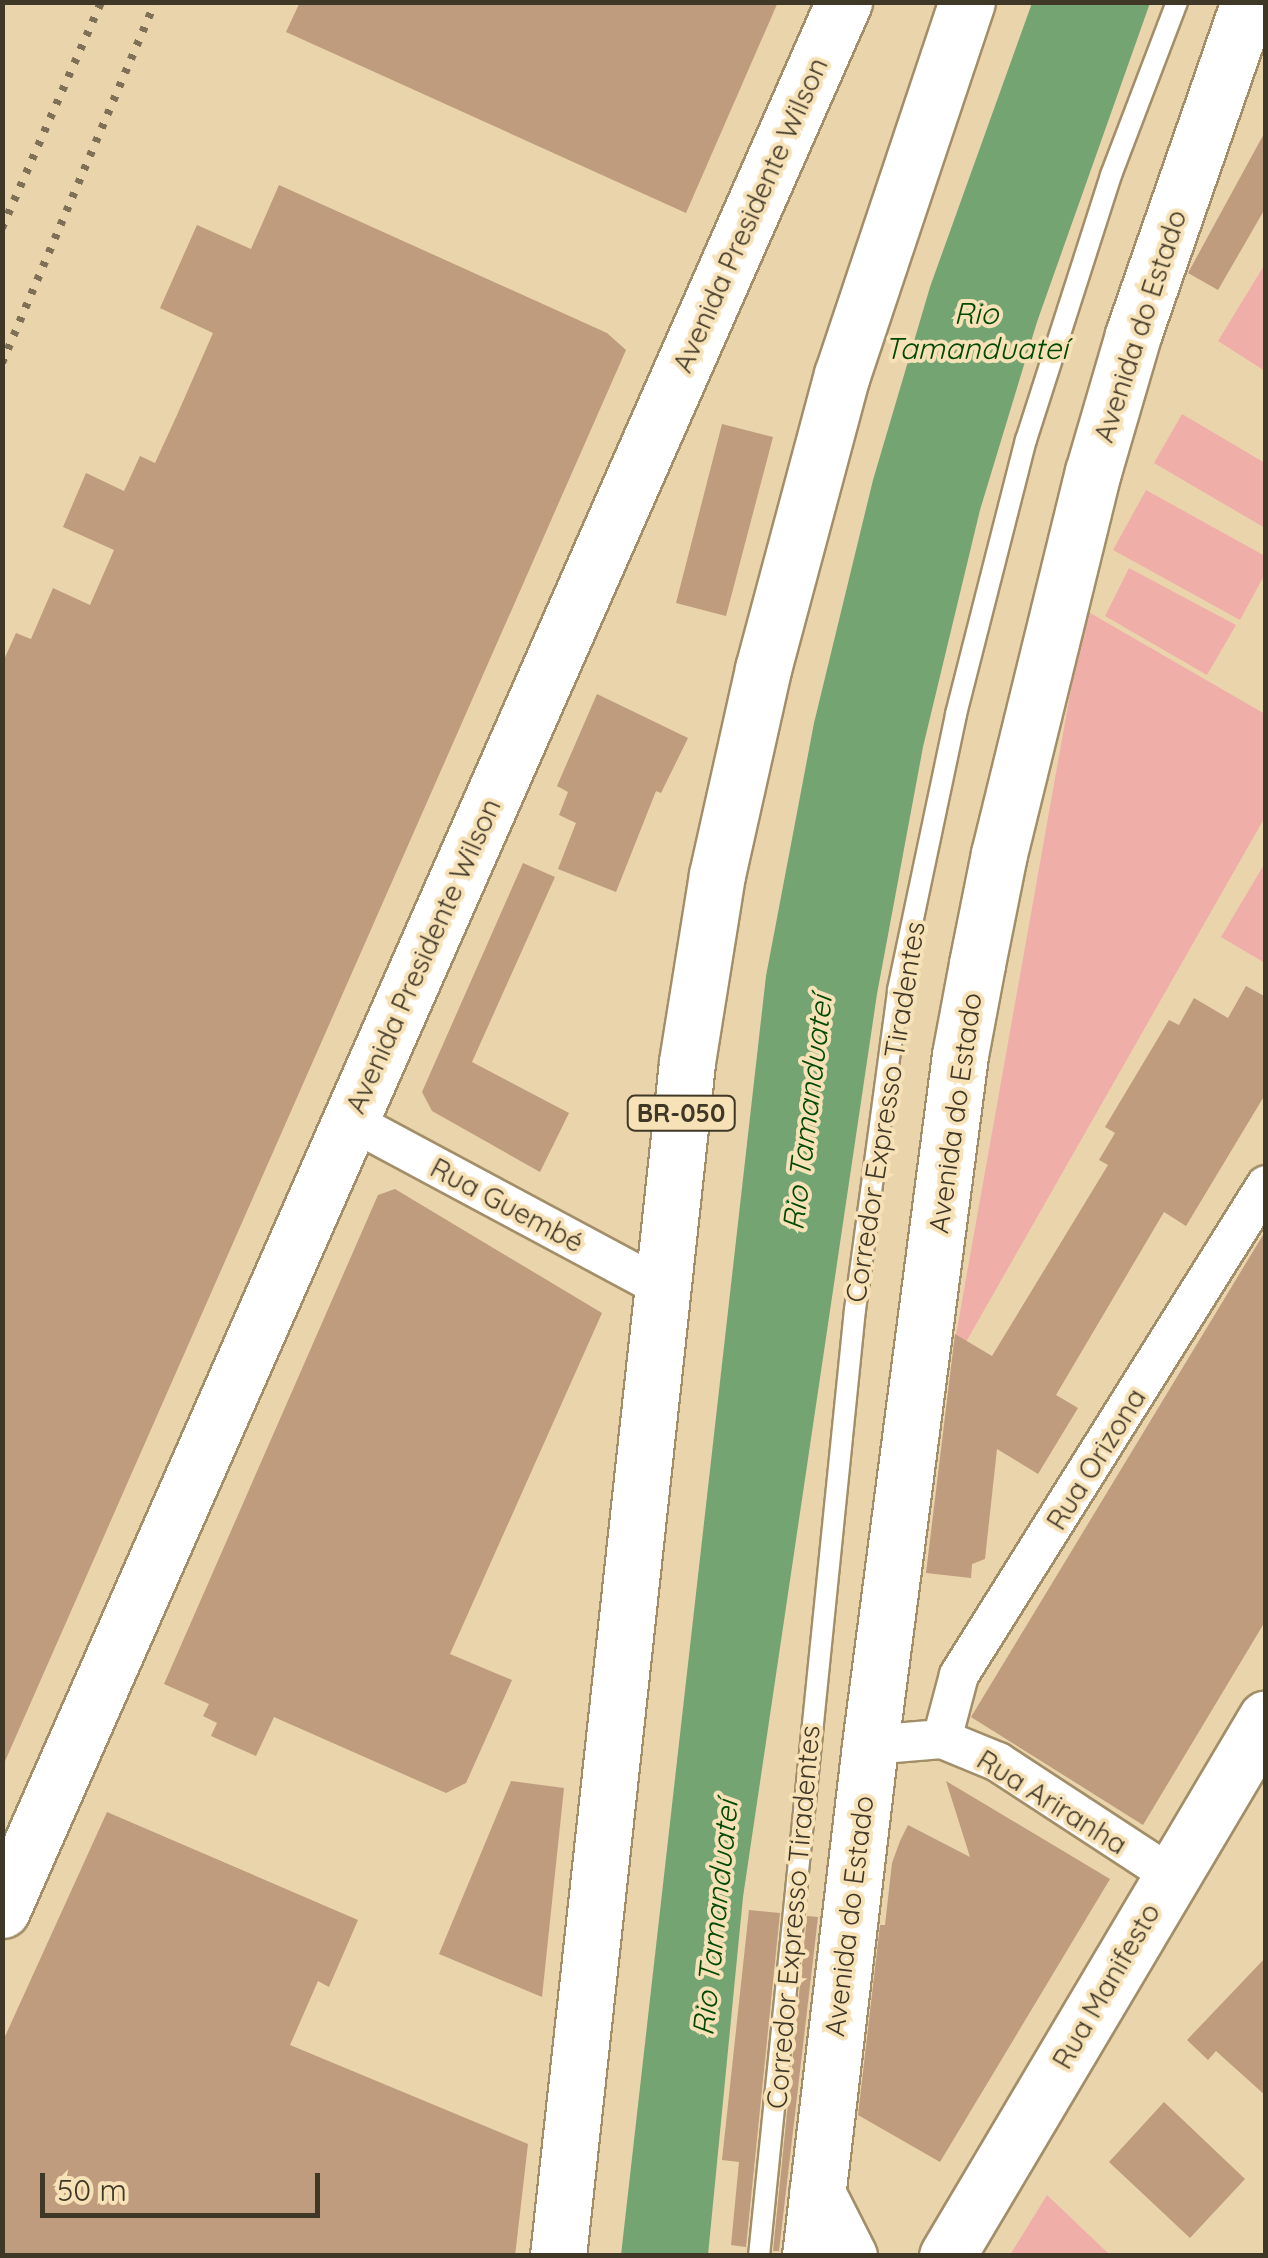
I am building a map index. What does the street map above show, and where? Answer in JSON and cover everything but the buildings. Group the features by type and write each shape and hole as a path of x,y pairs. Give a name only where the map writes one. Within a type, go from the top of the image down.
{"main road":[{"name":"Avenida Presidente Wilson","path":"2,1910 844,2"},
{"name":"BR-050","path":"558,2256 687,1062 716,875 763,669 842,375 967,2"},
{"name":"Avenida do Estado","path":"810,2256 870,1745 960,1055 999,854 1093,472 1133,335 1248,2"},
{"name":"Rua Manifesto","path":"947,2256 1266,1718"},
{"path":"817,2194 849,2256"}],"street":[{"name":"Rua Guembé","path":"351,1122 663,1288"},
{"name":"Rua Orizona","path":"942,1739 959,1675 1266,1185"},
{"name":"Rua Ariranha","path":"870,1745 942,1739 998,1762 1171,1875"}],"lane":[{"name":"Corredor Expresso Tiradentes","path":"758,2256 855,1310 898,990 956,714 1026,440 1111,175 1177,2"}],"shaded area":[{"path":"1265,264 1266,371 1218,341"},
{"path":"1182,414 1265,463 1265,528 1154,463"},
{"path":"1146,490 1265,556 1265,574 1240,620 1113,550"},
{"path":"1129,568 1236,625 1207,675 1105,616"},
{"path":"1085,610 1265,714 1265,817 966,1342 956,1335"},
{"path":"1265,863 1265,963 1221,937"},
{"path":"1047,2195 1110,2255 1010,2255"}],"water":[{"name":"Rio Tamanduateí","path":"1032,3 1150,3 1037,322 980,510 923,747 877,994 743,1897 708,2255 621,2255 766,976 814,723 873,480 930,287"}],"railway":[{"path":"2,228 101,2"},
{"path":"2,363 155,2"}]}
